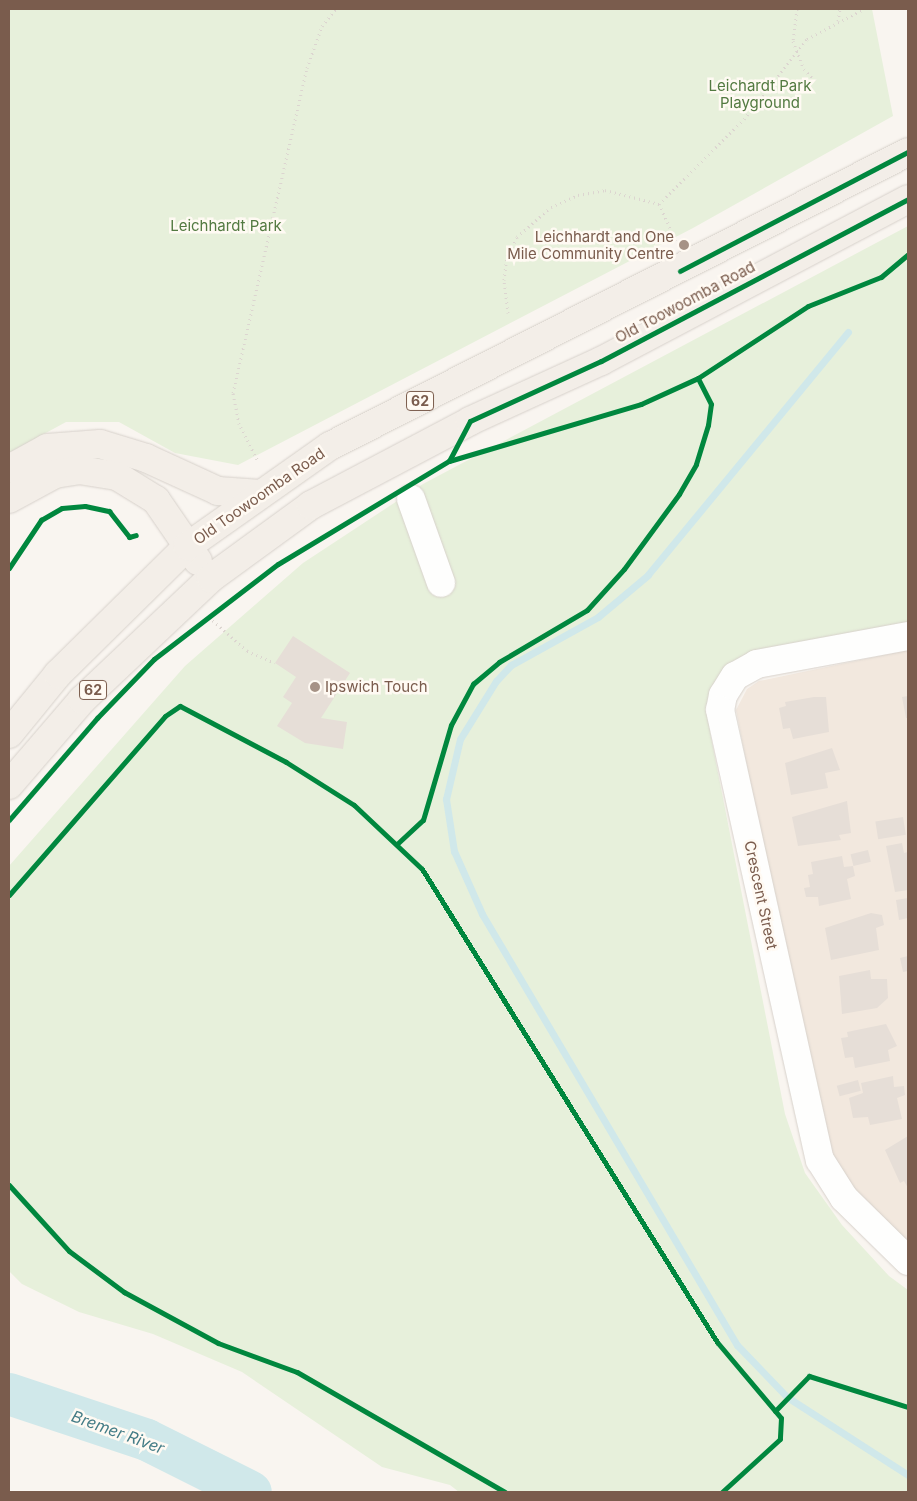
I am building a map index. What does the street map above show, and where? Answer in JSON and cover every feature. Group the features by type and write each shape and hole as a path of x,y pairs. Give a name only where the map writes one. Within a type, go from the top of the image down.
{"main road":[{"name":"Old Toowoomba Road","path":"9,734 58,674 188,546 257,494 330,446 908,152"},
{"name":"Old Toowoomba Road","path":"9,785 82,700 211,578 311,504 462,425 601,361 908,199"},
{"path":"9,469 47,448 100,444 146,458 218,491 257,494"},
{"path":"9,499 55,474 105,473 127,481 156,500 211,578"}],"street":[{"path":"411,499 441,583"},
{"name":"Crescent Street","path":"908,636 757,664 731,681 720,710 820,1160 844,1198 908,1261"}],"path":[{"path":"257,459 239,424 233,393 307,68 322,26 336,9"},
{"path":"797,9 796,50 815,81"},
{"path":"838,22 840,9"},
{"path":"659,204 744,119 796,50 838,22 864,9"},
{"path":"508,313 507,256 517,237 551,207 605,190 659,204"},
{"path":"659,204 676,240"},
{"path":"202,622 216,612"},
{"path":"209,617 247,651 275,663"}],"shaded area":[{"path":"908,650 908,1247 834,1166 807,1072 736,710 747,689 759,681"}],"green space":[{"name":"Leichhardt Park","path":"9,9 872,9 893,116 693,228 238,465 175,453 119,422 66,422 9,453"},
{"path":"908,226 908,629 753,660 714,705 710,732 785,1114 805,1173 842,1225 889,1276 908,1290 908,1492 459,1492 450,1485 382,1467 242,1372 153,1334 79,1312 22,1284 9,1271 9,866 185,666 303,563 423,484"}],"building":[{"name":"Ipswich Touch","path":"293,636 350,673 321,718 347,722 343,749 305,743 277,726 292,703 283,697 296,677 275,663"},
{"path":"908,696 908,718 906,718 902,697"},
{"path":"826,697 829,732 793,739 790,728 783,729 779,708 786,706 785,702"},
{"path":"832,748 840,770 825,773 828,788 791,795 785,763"},
{"path":"847,801 851,833 839,835 841,840 798,846 792,817"},
{"path":"903,817 906,835 878,839 875,821"},
{"path":"902,843 904,853 908,852 908,890 895,892 886,846"},
{"path":"868,850 871,862 853,866 851,854"},
{"path":"842,856 844,867 853,866 855,876 847,879 851,899 819,906 818,897 806,897 804,888 810,887 808,875 813,874 811,862"},
{"path":"908,898 908,918 899,920 896,900"},
{"path":"871,913 882,915 884,925 876,928 879,950 831,960 825,928"},
{"path":"908,956 908,971 903,972 900,958"},
{"path":"870,970 871,979 887,979 888,998 877,1008 842,1014 839,976"},
{"path":"886,1024 897,1046 888,1050 890,1061 855,1068 853,1057 845,1058 841,1038 848,1037 847,1032"},
{"path":"893,1076 894,1087 904,1086 905,1095 897,1098 902,1119 870,1125 868,1117 853,1118 849,1098 863,1093 861,1083"},
{"path":"858,1080 861,1091 840,1096 837,1086"},
{"path":"908,1136 908,1188 904,1181 900,1183 885,1150"}],"waterway":[{"path":"848,332 648,575 598,617 511,665 496,681 460,739 446,799 454,851 482,914 737,1345 787,1397 908,1475"},
{"name":"Bremer River","path":"9,1394 147,1440 251,1492"}],"cycle path":[{"path":"680,271 908,152"},
{"path":"449,461 470,421 601,361 908,199"},
{"path":"9,820 97,718 154,659 278,564 449,461 641,404 698,378 808,306 881,277 908,254"},
{"path":"398,843 423,820 451,725 473,684 499,662 587,610 624,569 679,494 696,464 708,425 711,404 698,378"},
{"path":"9,568 41,520 62,508 85,506 109,511 129,537 136,535"},
{"path":"9,895 165,716 180,706 286,762 354,805 422,869 717,1342 781,1418 780,1439 722,1492"},
{"path":"9,1185 69,1251 124,1292 218,1343 297,1372 505,1492"},
{"path":"775,1411 809,1376 908,1407"}],"place":[{"name":"Leichhardt and One Mile Community Centre","path":"684,245"},
{"name":"Ipswich Touch","path":"315,687"}],"park label":[{"name":"Leichardt Park Playground","path":"760,94"}]}
